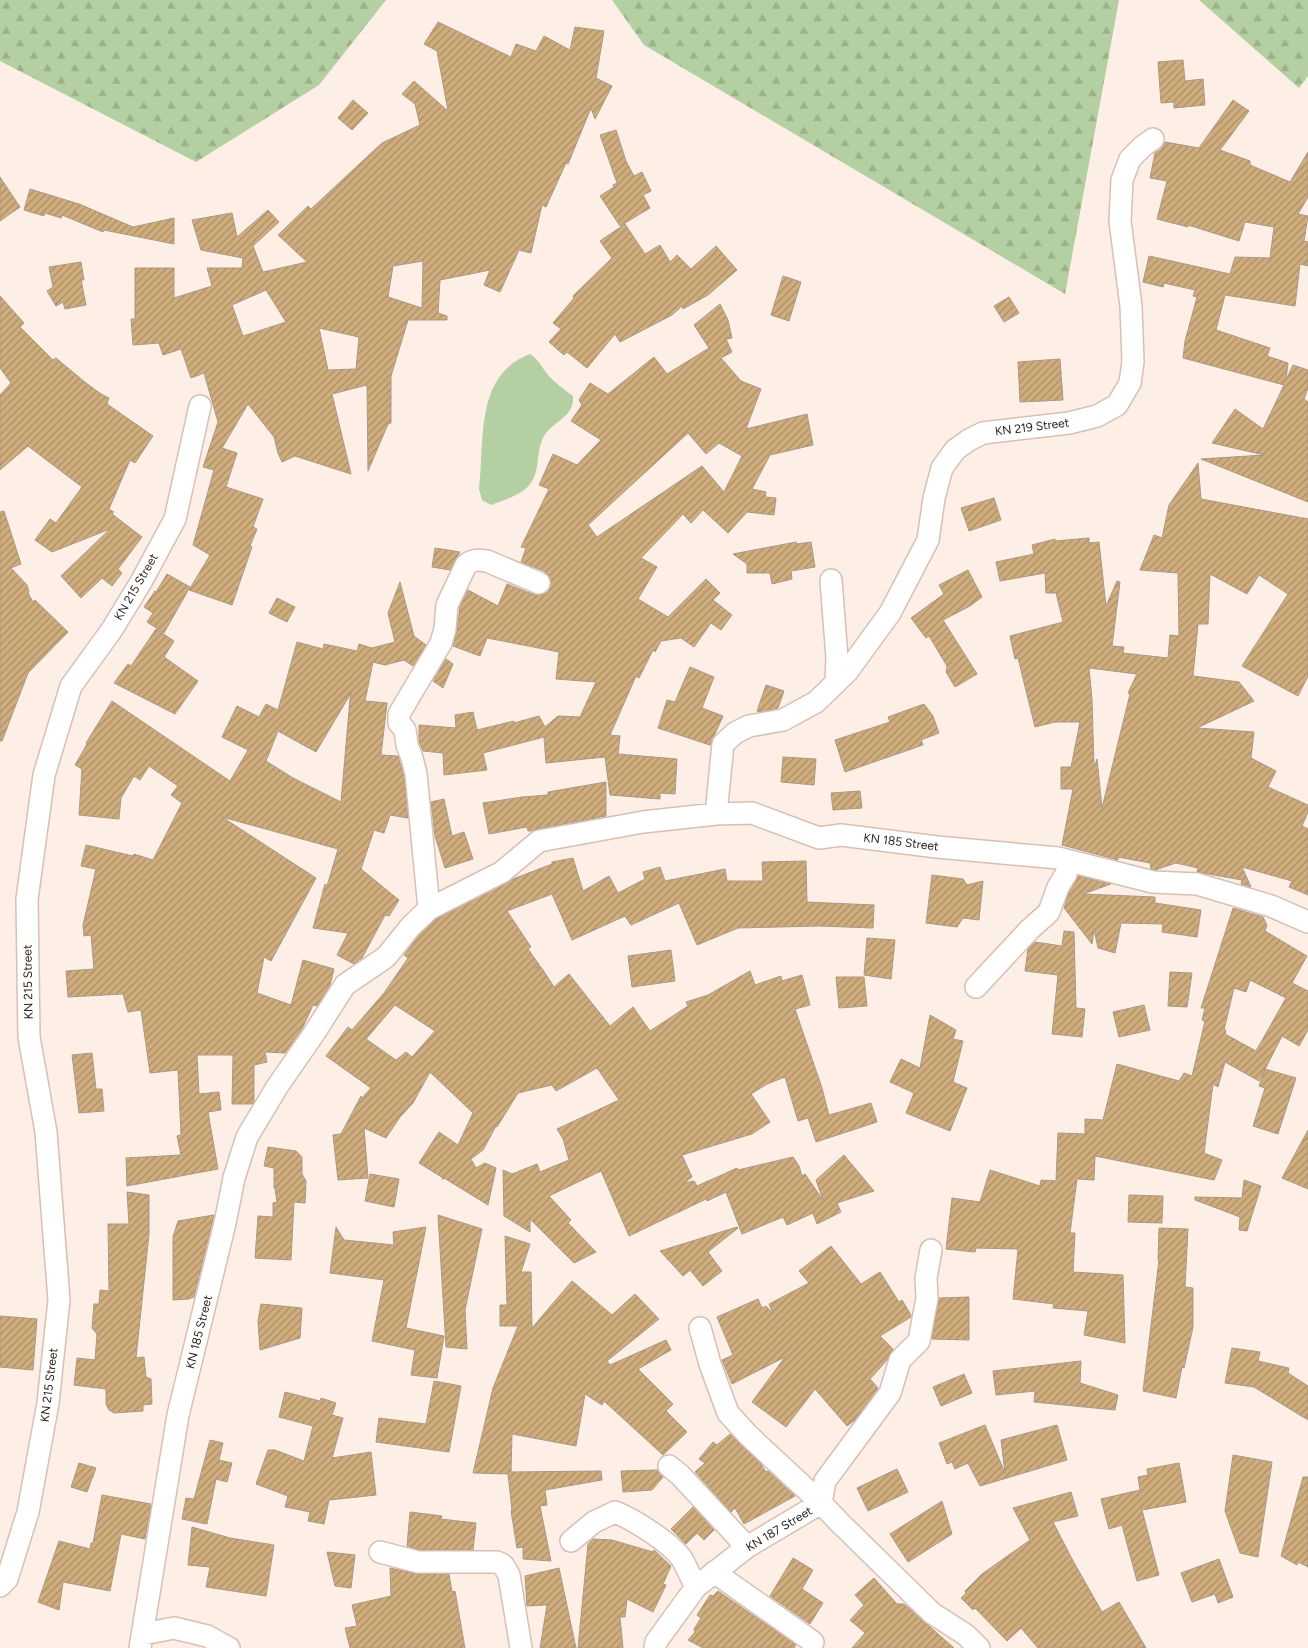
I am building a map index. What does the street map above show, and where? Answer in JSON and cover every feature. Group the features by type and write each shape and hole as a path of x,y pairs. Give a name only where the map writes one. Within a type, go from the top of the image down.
{"street":[{"name":"KN 219 Street","path":"716,814 723,744 734,733 749,726 784,720 816,702 847,672 890,613 928,540 934,498 942,468 955,450 968,440 983,433 1069,423 1097,416 1117,405 1130,382 1133,362 1131,306 1120,221 1122,180 1130,159 1153,139"},
{"name":"KN 215 Street","path":"0,1586 7,1579 28,1512 48,1403 59,1300 46,1132 29,1037 27,899 44,775 71,686 111,630 141,582 174,519 200,406"},
{"path":"429,909 416,774 406,745 405,730 399,723 398,714 441,643 445,629 447,605 466,565 470,561 487,561 539,583"},
{"path":"831,580 837,658 836,682"},
{"name":"KN 185 Street","path":"141,1641 178,1415 223,1233 234,1178 247,1137 277,1087 313,1036 345,985 386,958 411,926 429,909 502,872 539,841 643,822 716,814 752,813 819,838 841,835 937,847 1058,858 1153,882 1197,884 1271,906 1308,922"},
{"path":"976,987 1029,930 1050,912 1069,862 1058,858"},
{"path":"821,1503 825,1481 890,1393 900,1360 919,1342 927,1298 926,1278 931,1250"},
{"path":"700,1328 710,1364 728,1413 748,1435 821,1503"},
{"path":"669,1466 680,1475 747,1547"},
{"name":"KN 187 Street","path":"655,1648 656,1642 696,1587 747,1547 821,1503 858,1542 932,1612 966,1635 979,1648"},
{"path":"571,1541 594,1522 615,1512 629,1517 656,1536 681,1558 696,1587"},
{"path":"380,1552 418,1562 497,1562 503,1565 509,1576 521,1648"},
{"path":"714,1572 813,1642"},
{"path":"141,1641 174,1628 207,1636 229,1648"}],"green space":[{"path":"0,0 386,0 319,85 196,162 0,61"},
{"path":"612,0 1119,0 1065,294 644,45"},
{"path":"1199,0 1308,0 1308,76 1299,88"},
{"path":"530,354 551,378 573,396 573,403 566,415 543,438 539,449 536,472 531,483 518,494 491,505 482,500 479,489 486,411 491,393 499,377 512,364"}],"building":[{"path":"438,22 511,57 516,44 536,51 544,36 570,50 575,27 604,31 596,78 612,86 595,119 591,108 568,164 566,163 546,207 542,205 531,253 519,250 500,292 484,285 490,270 440,280 438,313 447,316 447,320 408,320 391,376 391,423 388,424 368,471 367,385 332,394 351,474 295,456 282,462 274,437 248,404 222,448 237,453 226,487 263,499 253,527 257,529 250,546 252,547 232,605 189,590 210,555 193,545 214,470 203,467 218,422 204,373 191,378 181,349 163,355 159,343 133,345 131,319 135,319 135,268 174,268 174,298 212,286 207,268 242,268 243,258 201,250 192,220 232,213 237,237 268,210 279,222 253,246 263,272 307,262 278,235 308,206 311,209 382,143 420,125 415,104 402,94 414,81 448,111 437,51 424,44","holes":["423,261 422,308 388,297 393,266","266,290 286,322 243,336 232,305","319,328 359,337 356,369 328,370"]},
{"path":"1183,60 1185,81 1203,79 1205,105 1174,108 1174,102 1161,103 1158,62"},
{"path":"353,100 368,113 352,130 338,118"},
{"path":"1233,100 1249,111 1220,150 1250,161 1250,165 1290,182 1308,152 1308,197 1298,214 1308,216 1304,241 1308,242 1308,266 1300,264 1295,306 1225,295 1216,330 1270,348 1267,356 1288,363 1286,380 1293,365 1308,370 1308,388 1304,399 1308,402 1308,502 1201,459 1264,455 1212,443 1235,409 1263,429 1284,385 1183,358 1185,341 1197,297 1193,296 1195,290 1164,283 1163,287 1143,282 1149,256 1230,274 1235,257 1270,258 1274,227 1245,222 1239,241 1188,225 1188,227 1157,219 1167,181 1150,178 1155,153 1161,149 1165,142 1199,148"},
{"path":"616,130 626,161 634,176 642,172 651,191 643,195 650,208 620,226 600,196 617,183 600,135"},
{"path":"0,177 20,207 0,221"},
{"path":"30,189 79,204 133,227 174,218 174,244 104,230 103,232 62,215 61,218 45,213 44,216 24,210"},
{"path":"625,224 645,254 660,245 670,262 677,255 691,269 716,246 737,270 708,295 683,309 682,306 672,315 620,342 615,334 587,368 567,352 564,355 549,342 561,329 553,323 574,298 573,296 612,258 600,241"},
{"path":"81,262 84,280 81,280 86,305 65,309 63,302 56,306 47,291 53,287 49,267"},
{"path":"783,276 801,282 789,321 771,315"},
{"path":"0,296 24,323 20,327 53,360 56,358 86,383 109,398 107,404 153,436 135,463 130,460 109,509 114,512 112,514 142,537 118,569 122,573 112,586 102,578 81,598 61,576 110,529 52,552 35,540 50,519 56,523 82,487 28,446 0,470 0,395 11,383 0,368"},
{"path":"1009,297 1019,313 1004,322 994,306"},
{"path":"720,304 728,320 732,338 726,339 732,352 721,358 741,381 761,389 746,429 807,414 813,445 770,455 752,489 766,492 765,497 776,498 774,515 747,512 728,533 703,510 691,523 683,514 641,558 657,567 638,599 668,617 706,579 720,593 713,600 732,615 721,630 711,623 694,647 681,638 661,641 655,652 653,650 639,678 636,676 610,735 620,736 618,754 677,759 675,794 660,793 660,799 610,795 605,757 546,763 544,737 483,753 487,770 444,775 443,753 423,751 419,742 419,725 456,728 455,715 473,712 477,730 539,716 545,727 558,716 580,717 596,682 556,679 559,652 487,638 480,656 453,646 460,606 468,590 498,606 507,584 535,595 547,593 551,582 549,576 544,571 521,562 526,548 521,547 549,489 539,485 553,454 577,465 601,440 571,421 582,405 579,400 590,383 608,394 654,357 667,374 709,348 694,325","holes":["688,433 706,454 719,443 742,456 724,492 702,466 597,537 588,525"]},
{"path":"1060,359 1063,400 1020,402 1018,362"},
{"path":"1198,463 1201,499 1308,519 1308,676 1298,696 1242,666 1288,594 1259,575 1247,594 1210,574 1208,624 1198,624 1193,676 1239,682 1254,701 1197,728 1254,732 1251,758 1276,771 1268,787 1308,805 1308,812 1302,826 1308,829 1308,895 1289,887 1292,881 1242,867 1251,887 1241,884 1242,880 1197,872 1198,868 1176,863 1155,870 1151,869 1150,863 1118,857 1118,860 1062,845 1073,789 1061,789 1061,767 1071,767 1080,722 1055,722 1035,727 1018,658 1015,659 1010,636 1063,622 1056,593 1046,593 1045,573 1000,581 996,562 1034,554 1032,545 1055,539 1055,541 1089,538 1089,543 1099,542 1106,606 1117,581 1120,582 1112,646 1124,647 1123,653 1168,658 1170,635 1179,636 1178,573 1140,570 1154,535 1162,538 1169,505","holes":["1089,668 1137,674 1128,693 1130,694 1102,808 1097,759 1094,767"]},
{"path":"994,498 1001,520 969,531 961,508"},
{"path":"4,511 21,564 11,568 27,585 28,593 33,602 35,600 68,632 28,673 2,741 0,741 0,512"},
{"path":"796,542 797,544 811,542 815,567 791,571 792,579 772,584 770,573 747,573 747,564 733,554"},
{"path":"435,548 460,552 450,570 432,567"},
{"path":"968,570 982,597 970,606 943,620 977,674 955,687 946,672 947,666 929,636 926,638 911,618 944,594 939,585"},
{"path":"167,574 190,587 164,633 147,622 153,613 144,607"},
{"path":"400,582 414,636 426,645 413,666 404,660 385,665 373,662 365,701 387,703 381,755 398,756 404,776 408,818 390,815 384,833 374,830 361,869 399,900 389,916 385,915 362,958 354,964 337,955 348,933 313,928 325,884 327,886 338,849 222,817 316,878 271,961 264,957 257,993 291,1005 303,960 334,969 330,985 317,1006 313,1005 302,1029 285,1053 265,1052 267,1062 254,1065 254,1102 252,1104 232,1104 233,1055 197,1055 199,1094 219,1092 221,1110 208,1112 218,1169 127,1186 126,1158 181,1155 177,1136 181,1135 178,1070 150,1073 141,1010 128,1012 123,994 68,997 66,971 94,969 91,935 84,936 83,925 96,869 81,866 86,845 133,856 134,854 153,860 182,803 171,795 178,786 149,766 140,780 134,776 121,798 119,819 79,815 82,769 75,765 112,701 230,781 248,750 222,737 237,706 259,717 266,704 278,710 297,642 323,649 324,644 357,651 359,644 372,648 395,642 388,613","holes":["351,693 341,802 293,778 266,761 278,731 316,752"]},
{"path":"277,598 295,607 287,622 269,613"},
{"path":"156,629 174,641 164,657 198,681 175,714 114,683 128,664 131,666"},
{"path":"446,659 453,664 443,688 433,681"},
{"path":"690,667 714,677 702,708 723,716 710,745 658,728 667,700 675,702"},
{"path":"766,685 784,691 778,708 759,712 757,711"},
{"path":"924,704 933,716 939,733 921,740 923,745 845,772 835,740 890,722 888,717"},
{"path":"783,757 816,759 814,785 781,782"},
{"path":"606,782 606,816 531,831 528,831 527,827 489,834 483,803 548,795 548,792"},
{"path":"860,791 862,808 833,810 831,793"},
{"path":"444,799 452,836 464,832 473,859 445,868 435,836 431,802"},
{"path":"573,858 583,891 609,876 618,893 645,879 643,872 660,867 665,881 725,869 727,881 763,881 762,862 806,861 807,902 874,905 873,928 819,926 738,928 697,945 679,903 631,925 625,916 572,940 552,894 507,911 531,947 528,949 540,966 534,968 541,967 554,987 569,974 610,1026 633,1007 650,1031 688,1006 686,1002 708,995 750,971 755,985 781,976 782,981 802,975 810,1005 795,1009 822,1088 829,1115 871,1103 877,1122 816,1142 808,1118 798,1121 785,1077 767,1084 751,1094 770,1122 752,1134 682,1155 692,1177 684,1183 694,1181 697,1186 737,1168 738,1170 793,1157 799,1166 802,1176 805,1174 823,1200 816,1180 844,1155 874,1191 837,1203 841,1212 817,1224 813,1213 787,1225 783,1217 742,1234 726,1192 707,1201 706,1199 629,1236 601,1171 549,1196 571,1220 568,1223 596,1252 574,1263 530,1219 530,1232 504,1216 503,1170 512,1174 537,1164 540,1172 569,1160 563,1139 557,1129 619,1100 597,1068 556,1091 552,1085 518,1093 483,1150 471,1159 476,1168 485,1163 496,1168 488,1205 444,1178 442,1180 443,1178 419,1163 439,1132 458,1145 473,1113 430,1072 413,1103 400,1117 386,1138 364,1128 368,1178 338,1180 333,1135 341,1134 361,1096 361,1099 371,1088 326,1056 348,1027 352,1030 384,993 408,958 404,955 420,934 436,919 513,879 552,864 552,862","holes":["395,1005 435,1031 412,1057 406,1052 396,1060 366,1039"]},
{"path":"932,875 963,879 967,885 983,881 979,920 963,918 957,927 926,923"},
{"path":"1078,876 1111,884 1083,894 1155,897 1155,903 1201,910 1197,937 1162,932 1163,924 1121,923 1115,953 1098,948 1094,929 1092,944 1064,908 1069,892"},
{"path":"1233,908 1263,917 1267,925 1265,931 1307,956 1292,983 1308,991 1308,1030 1299,1046 1282,1036 1259,1081 1225,1062 1218,1087 1213,1084 1204,1153 1222,1160 1214,1180 1095,1156 1094,1180 1077,1179 1070,1233 1075,1233 1073,1272 1123,1275 1125,1343 1084,1335 1088,1311 1053,1308 1054,1304 1013,1299 1018,1249 976,1248 975,1252 946,1249 952,1198 980,1202 990,1170 1040,1186 1041,1180 1056,1181 1058,1133 1085,1134 1085,1119 1103,1120 1117,1064 1179,1081 1184,1073 1192,1076 1205,1021 1202,1020 1205,1008 1201,1008","holes":["1250,980 1286,998 1256,1051 1225,1034 1226,1030 1224,1030 1234,988 1246,992"]},
{"path":"1064,931 1074,932 1076,1008 1085,1009 1082,1037 1052,1034 1058,975 1025,971 1028,949 1035,942 1062,946"},
{"path":"867,938 895,940 891,979 864,975"},
{"path":"671,950 675,981 632,987 628,956"},
{"path":"1170,972 1192,973 1187,1007 1168,1006"},
{"path":"836,977 864,977 867,1006 839,1008"},
{"path":"1144,1005 1150,1030 1119,1037 1113,1012"},
{"path":"930,1015 956,1030 953,1039 963,1041 953,1082 967,1088 950,1131 906,1113 914,1093 890,1082 901,1059 920,1068"},
{"path":"92,1053 96,1089 102,1089 104,1111 79,1113 72,1055"},
{"path":"1265,1069 1296,1078 1278,1134 1253,1126 1265,1088 1259,1086"},
{"path":"1308,1130 1308,1189 1282,1178"},
{"path":"268,1147 296,1151 302,1157 302,1174 306,1181 305,1203 294,1202 291,1260 255,1258 258,1216 273,1217 273,1203 277,1202 274,1188 274,1168 264,1166"},
{"path":"370,1174 399,1179 394,1207 365,1201"},
{"path":"1244,1180 1261,1186 1247,1231 1239,1230 1240,1217 1195,1200 1195,1197 1242,1198"},
{"path":"127,1192 149,1195 149,1234 136,1358 144,1357 146,1377 151,1379 152,1404 143,1405 143,1411 114,1413 109,1410 106,1404 106,1389 74,1385 77,1358 95,1360 97,1334 92,1328 94,1304 99,1304 100,1290 109,1291 108,1224 129,1224"},
{"path":"1129,1195 1163,1196 1162,1223 1128,1222"},
{"path":"214,1215 194,1297 173,1300 173,1237 178,1221"},
{"path":"438,1215 482,1229 465,1310 467,1349 446,1347"},
{"path":"336,1227 344,1240 394,1245 393,1232 426,1227 406,1328 444,1336 437,1378 411,1375 415,1350 372,1341 384,1280 330,1273"},
{"path":"737,1227 708,1252 722,1271 703,1286 690,1270 683,1276 660,1251"},
{"path":"1159,1228 1188,1229 1185,1287 1193,1288 1193,1327 1176,1398 1143,1391 1159,1260"},
{"path":"505,1236 530,1244 521,1272 531,1272 532,1328 572,1281 612,1315 635,1294 659,1319 607,1361 610,1365 666,1340 671,1350 638,1369 673,1404 666,1411 687,1432 663,1455 604,1401 602,1405 585,1394 576,1446 512,1434 511,1472 601,1471 602,1480 545,1490 547,1505 540,1506 551,1561 523,1559 523,1547 517,1548 508,1474 473,1473 493,1388 518,1326 500,1326 500,1305 507,1305"},
{"path":"831,1246 861,1284 880,1272 899,1302 902,1300 911,1317 880,1336 893,1349 887,1360 870,1379 878,1388 855,1420 847,1426 815,1389 786,1427 752,1402 785,1357 732,1384 722,1360 733,1355 717,1317 758,1299 762,1308 766,1306 773,1314 769,1304 809,1283 799,1271"},
{"path":"969,1297 969,1340 932,1339 939,1298"},
{"path":"261,1304 302,1308 300,1338 260,1350 258,1321"},
{"path":"0,1316 37,1319 33,1370 0,1367"},
{"path":"1232,1348 1260,1352 1258,1361 1289,1368 1288,1373 1308,1386 1308,1420 1254,1387 1225,1383"},
{"path":"1081,1361 1080,1383 1118,1395 1115,1410 1034,1402 1035,1391 996,1395 993,1371"},
{"path":"964,1374 972,1393 941,1406 933,1387"},
{"path":"434,1381 461,1386 449,1452 376,1442 379,1418 426,1424"},
{"path":"285,1392 320,1401 321,1398 336,1403 332,1415 343,1418 332,1458 371,1452 376,1495 329,1500 324,1524 308,1521 310,1512 285,1507 288,1496 256,1484 268,1450 275,1450 304,1461 313,1426 279,1417"},
{"path":"985,1425 1005,1473 1001,1440 1057,1425 1067,1460 980,1486 968,1463 955,1469 952,1462 947,1464 939,1443"},
{"path":"730,1434 761,1464 766,1472 768,1471 795,1496 744,1524 735,1508 731,1512 695,1472 705,1463 699,1459 713,1442 717,1445"},
{"path":"210,1440 223,1443 219,1460 232,1463 227,1482 216,1479 207,1524 182,1519 186,1498 194,1499"},
{"path":"1233,1455 1272,1462 1258,1557 1240,1553 1225,1511"},
{"path":"79,1463 96,1468 87,1492 71,1487"},
{"path":"1179,1463 1186,1502 1142,1510 1159,1575 1137,1581 1122,1525 1109,1529 1101,1499 1140,1490 1138,1477 1148,1475 1147,1469"},
{"path":"897,1469 908,1492 868,1511 857,1488"},
{"path":"657,1470 663,1477 652,1490 623,1492 621,1471"},
{"path":"1303,1477 1308,1477 1308,1567 1298,1562 1297,1565 1281,1556"},
{"path":"1071,1492 1078,1516 1053,1522 1102,1612 1119,1602 1146,1648 1038,1648 1021,1628 1007,1641 975,1608 973,1610 961,1598 966,1593 965,1591 982,1574 1030,1540 1013,1508"},
{"path":"102,1495 151,1504 145,1539 121,1534 110,1591 63,1582 59,1610 38,1602 59,1541 90,1549 91,1543 93,1543"},
{"path":"942,1501 952,1534 908,1562 890,1534"},
{"path":"693,1507 714,1530 704,1540 697,1533 686,1544 671,1529"},
{"path":"410,1512 442,1516 441,1519 476,1523 473,1550 420,1550 407,1546"},
{"path":"192,1527 230,1538 274,1545 266,1596 206,1587 210,1567 188,1565"},
{"path":"593,1539 612,1540 653,1552 654,1550 671,1566 663,1584 666,1585 653,1612 627,1599 625,1617 620,1617 623,1648 578,1648 588,1544"},
{"path":"327,1552 355,1555 351,1588 335,1586"},
{"path":"793,1558 813,1570 802,1589 823,1603 810,1624 770,1596"},
{"path":"1219,1559 1233,1597 1218,1603 1215,1594 1192,1602 1181,1573"},
{"path":"390,1568 418,1574 449,1574 452,1592 455,1591 465,1648 350,1648 345,1628 357,1626 352,1605 391,1596"},
{"path":"559,1568 576,1648 540,1648 547,1605 527,1606 525,1576"},
{"path":"874,1578 897,1604 904,1604 954,1648 852,1648 865,1633 850,1620 864,1605 855,1595"},
{"path":"718,1591 796,1645 794,1648 703,1648 688,1640 695,1632 694,1629 701,1618 697,1615 710,1595 713,1596"}]}
